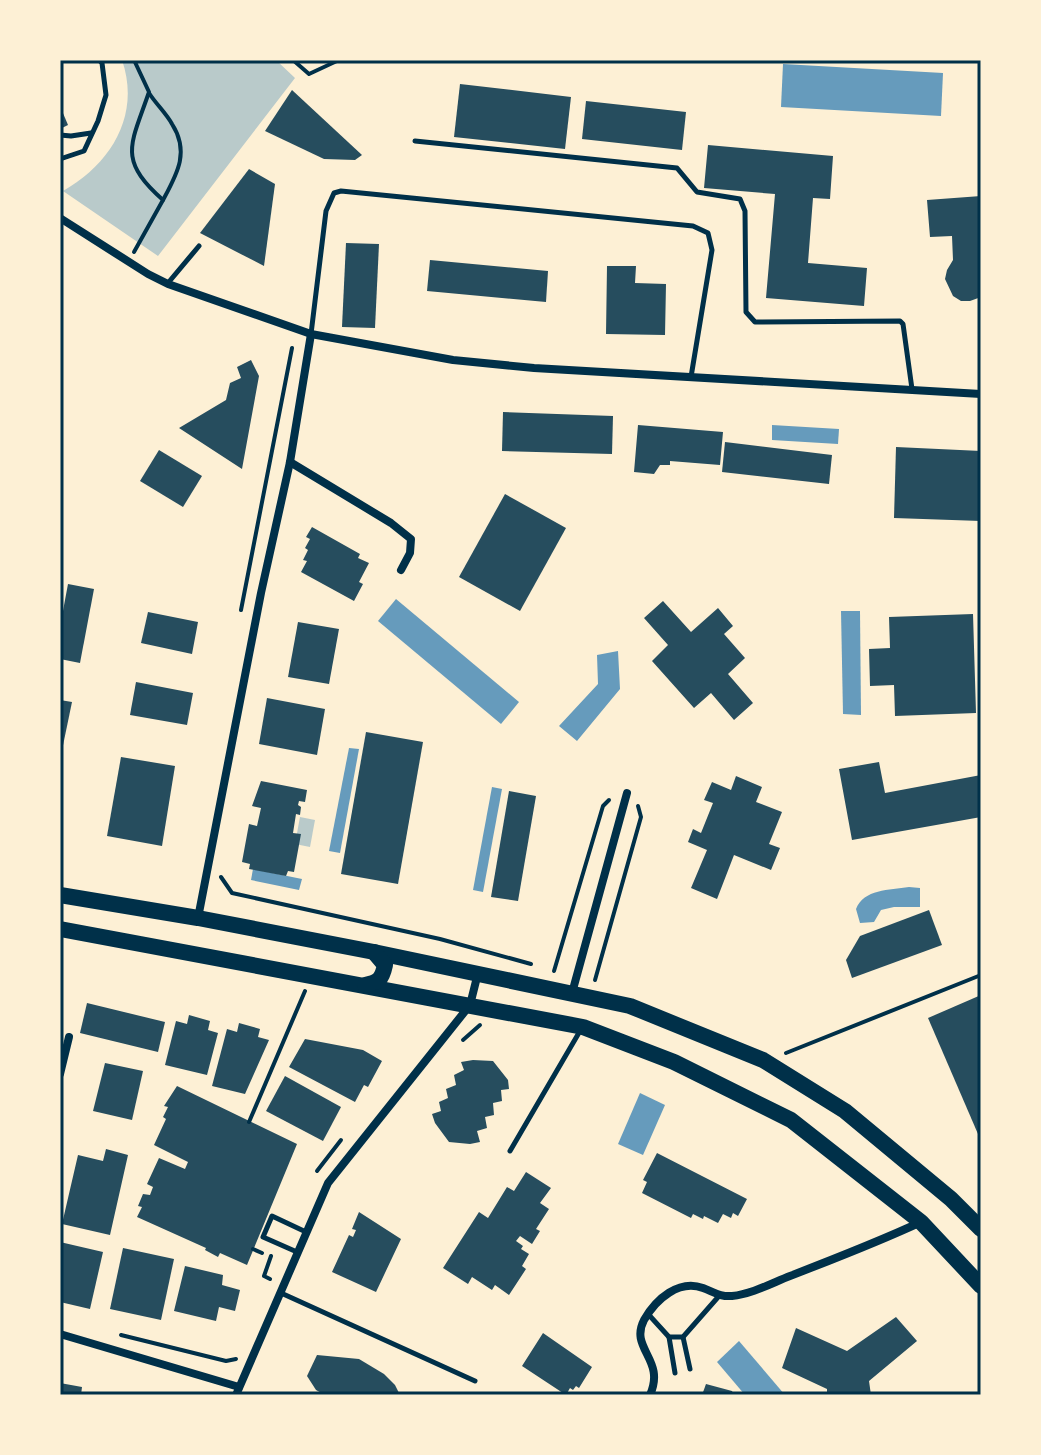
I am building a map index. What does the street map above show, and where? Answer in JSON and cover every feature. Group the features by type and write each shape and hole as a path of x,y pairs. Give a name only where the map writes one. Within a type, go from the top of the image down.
{"main road":[{"path":"60,895 374,952 630,1006 763,1060 845,1111 951,1199 981,1229"},
{"path":"60,929 583,1027 674,1062 791,1120 921,1222 981,1286"},
{"path":"365,985 378,982 383,976 385,965 374,952"}],"street":[{"path":"60,218 168,284 311,334 453,360 981,394"},
{"path":"198,918 261,593 290,462 311,334"},
{"path":"290,462 391,523 411,539 410,553 401,570"},
{"path":"572,993 627,793"},
{"path":"60,1334 238,1391 328,1183 470,1005 478,973"},
{"path":"60,1074 69,1037"},
{"path":"650,1395 656,1381 655,1370 642,1346 641,1332 649,1315 675,1288 691,1285 719,1296 747,1293 921,1222"}],"lane":[{"path":"60,159 84,151 92,132 106,95 99,60"},
{"path":"60,135 92,132"},
{"path":"415,141 677,168 697,192 740,199 745,211 746,312 755,322 900,321 903,324 912,389"},
{"path":"311,334 326,211 334,193 353,191 701,228 708,233 712,250 691,377"},
{"path":"168,284 199,246"},
{"path":"510,1151 583,1027"},
{"path":"298,1253 263,1237 272,1216 307,1233"},
{"path":"281,1293 475,1381"},
{"path":"669,1337 683,1337 719,1296"},
{"path":"649,1315 669,1337 675,1373"},
{"path":"683,1337 690,1369"}],"path":[{"path":"133,254 179,171 183,150 173,124 149,92 134,60"},
{"path":"293,60 309,74 339,60"},
{"path":"149,92 132,147 133,166 142,182 163,200"},
{"path":"595,980 641,817 638,806 627,793 613,796 603,806 554,971 608,985"},
{"path":"216,869 232,893 440,939 540,967"},
{"path":"794,1060 780,1056 981,975"},
{"path":"459,1043 492,1009"},
{"path":"249,1122 296,1013"},
{"path":"253,1249 272,1257 264,1276 270,1279"}],"shaded area":[{"path":"122,60 276,60 295,78 158,256 63,191 95,167 118,136 128,100"},
{"path":"300,817 315,820 310,847 295,844"}],"water":[{"path":"783,64 943,73 941,116 781,107"},
{"path":"772,425 839,429 838,444 772,440"},
{"path":"396,599 519,702 501,724 378,621"},
{"path":"841,611 860,611 861,715 843,714"},
{"path":"618,651 620,689 577,741 559,726 598,684 597,655"},
{"path":"349,748 359,749 340,853 329,851"},
{"path":"492,787 502,789 483,892 473,890"},
{"path":"253,869 302,879 299,890 251,880"},
{"path":"920,888 920,907 881,910 874,922 860,923 856,909 865,898 878,892"},
{"path":"640,1093 665,1105 643,1155 618,1144"},
{"path":"739,1341 785,1395 745,1395 717,1362"}],"building":[{"path":"460,84 571,97 565,149 454,137"},
{"path":"292,90 362,155 355,160 324,159 265,131"},
{"path":"586,101 686,112 682,150 582,139"},
{"path":"60,106 68,125 60,129"},
{"path":"708,145 833,156 830,199 813,198 808,263 867,268 864,306 766,298 775,194 704,188"},
{"path":"249,169 275,184 264,266 200,233"},
{"path":"981,196 981,297 961,301 953,296 945,279 953,260 952,236 930,237 927,200"},
{"path":"346,243 379,244 375,328 342,327"},
{"path":"430,260 548,271 546,302 427,291"},
{"path":"607,266 636,266 635,283 666,284 665,335 606,334"},
{"path":"251,360 259,376 242,469 179,428 226,400 230,383 241,378 237,367"},
{"path":"503,412 613,416 612,454 502,451"},
{"path":"638,425 723,432 720,465 670,461 670,465 660,465 654,474 634,472"},
{"path":"725,442 832,455 829,484 722,472"},
{"path":"896,447 981,451 981,521 894,518"},
{"path":"159,450 202,476 183,507 140,481"},
{"path":"505,494 566,528 520,611 459,577"},
{"path":"312,527 360,554 358,558 369,563 354,601 301,572 307,561 303,560 310,539 306,537"},
{"path":"68,584 94,589 80,663 60,659 60,627"},
{"path":"663,601 691,632 718,608 733,626 724,634 745,658 728,674 753,703 734,720 711,693 694,708 652,661 668,645 644,618"},
{"path":"148,612 198,622 192,654 141,643"},
{"path":"973,614 976,713 895,716 894,685 870,686 869,649 890,648 889,617"},
{"path":"298,622 339,629 329,684 288,677"},
{"path":"136,682 193,693 187,725 130,715"},
{"path":"267,698 325,709 317,755 259,744"},
{"path":"60,700 72,702 61,755 60,755"},
{"path":"366,732 423,742 398,884 341,874"},
{"path":"121,757 175,766 162,846 107,836"},
{"path":"879,762 885,793 981,775 981,817 852,840 839,769"},
{"path":"736,776 762,787 756,802 782,812 769,844 780,848 771,870 734,855 717,899 691,888 707,850 688,842 693,829 701,833 713,803 704,800 712,782 731,790"},
{"path":"261,781 307,790 305,802 299,801 300,815 296,814 293,833 301,834 294,872 288,871 286,876 249,869 250,864 242,862 249,824 257,826 261,808 252,806"},
{"path":"509,791 536,796 518,901 491,897"},
{"path":"929,910 942,945 852,978 846,960 860,936"},
{"path":"981,995 981,1141 928,1018"},
{"path":"87,1003 165,1022 158,1052 80,1033"},
{"path":"189,1015 210,1021 208,1030 218,1033 207,1075 165,1065 176,1021 187,1024"},
{"path":"239,1023 260,1029 258,1037 269,1040 245,1094 212,1086 227,1029 237,1032"},
{"path":"305,1039 363,1050 382,1061 368,1087 364,1085 355,1102 289,1067"},
{"path":"493,1061 508,1080 509,1089 501,1090 502,1101 493,1103 494,1115 485,1117 487,1128 477,1131 480,1142 449,1142 432,1114 441,1111 439,1102 448,1098 446,1089 456,1085 454,1075 464,1070 461,1062"},
{"path":"105,1063 143,1071 132,1120 93,1111"},
{"path":"285,1076 341,1107 323,1141 266,1111"},
{"path":"177,1086 297,1144 247,1265 220,1253 218,1257 206,1248 137,1217 143,1194 150,1195 153,1187 147,1184 159,1158 185,1169 188,1162 154,1145 166,1119 163,1117 168,1107 164,1106"},
{"path":"106,1149 128,1155 110,1235 62,1224 78,1155 103,1161"},
{"path":"657,1153 747,1199 738,1216 733,1213 731,1218 723,1214 718,1223 704,1216 703,1219 693,1214 691,1218 642,1193 647,1182 643,1180"},
{"path":"526,1172 551,1188 540,1203 549,1209 536,1229 540,1231 532,1244 520,1236 516,1241 529,1254 522,1266 526,1269 509,1295 495,1285 492,1290 472,1277 468,1284 443,1268 479,1212 488,1218 507,1187 514,1191"},
{"path":"359,1212 401,1239 376,1292 332,1272 349,1235 353,1237 356,1230 352,1229"},
{"path":"60,1242 103,1252 90,1309 60,1302"},
{"path":"123,1248 174,1259 161,1320 110,1309"},
{"path":"185,1266 223,1275 222,1285 240,1290 235,1311 219,1307 216,1321 174,1311"},
{"path":"896,1317 917,1341 869,1381 871,1395 827,1395 827,1389 782,1368 796,1328 847,1351"},
{"path":"543,1333 592,1367 579,1388 570,1388 566,1395 522,1366"},
{"path":"317,1355 359,1359 384,1374 400,1395 325,1395 316,1390 307,1376"},
{"path":"60,1383 82,1387 81,1395 60,1395"},
{"path":"706,1384 732,1391 734,1395 702,1395"}]}
